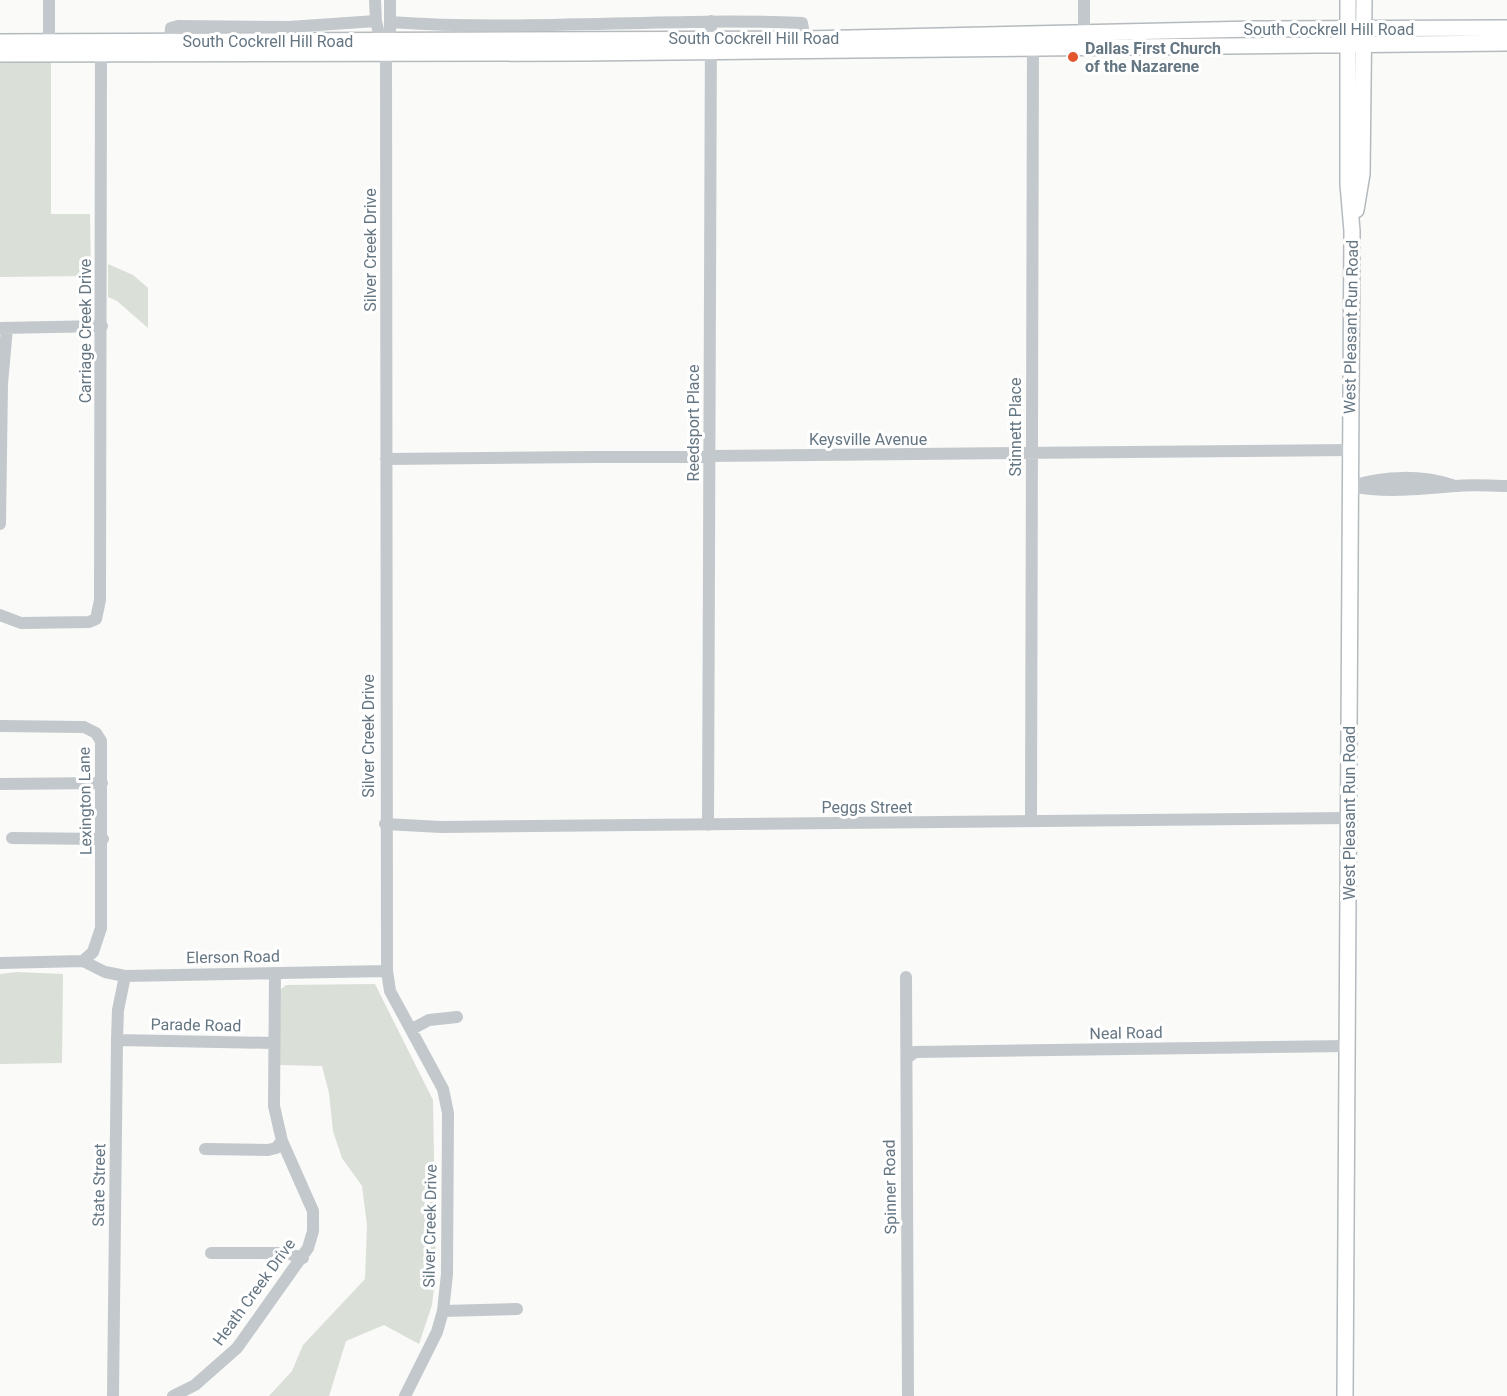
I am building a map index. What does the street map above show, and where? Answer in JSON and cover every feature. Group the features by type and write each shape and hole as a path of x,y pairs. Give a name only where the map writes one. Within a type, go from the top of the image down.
{"main road":[{"name":"West Pleasant Run Road","path":"1345,1396 1352,231 1348,184 1348,0"},
{"name":"West Pleasant Run Road","path":"1352,231 1362,174 1364,0"},
{"name":"South Cockrell Hill Road","path":"0,42 49,48 711,45 1347,36 1364,28 1507,28"},
{"name":"South Cockrell Hill Road","path":"385,45 574,32 711,45 805,39 1033,42"},
{"name":"South Cockrell Hill Road","path":"1347,36 1363,44 1507,43"},
{"name":"South Cockrell Hill Road","path":"0,54 49,48"}],"street":[{"path":"49,0 49,48"},
{"name":"Silver Creek Drive","path":"375,0 376,21 385,45"},
{"name":"Silver Creek Drive","path":"390,0 390,22 385,45 387,971 390,991 443,1089 448,1113 447,1274 443,1311 437,1332 405,1396"},
{"path":"1084,0 1084,41"},
{"path":"169,48 171,28 177,26 289,27 376,21"},
{"path":"390,22 574,32 711,21 802,23 805,39"},
{"name":"Reedsport Place","path":"708,825 711,21"},
{"name":"Stinnett Place","path":"1031,819 1033,42"},
{"name":"Carriage Creek Drive","path":"0,615 21,623 89,622 96,619 100,600 101,48"},
{"path":"0,524 4,328 102,327"},
{"name":"Keysville Avenue","path":"386,459 1350,450"},
{"path":"1350,486 1377,478 1436,480 1456,486 1507,486"},
{"name":"Lexington Lane","path":"0,726 84,727 96,733 101,741 103,839 101,928 93,952 83,962"},
{"path":"0,784 102,783"},
{"name":"Peggs Street","path":"385,824 441,827 906,824 1031,819 1349,818"},
{"path":"12,838 103,839"},
{"path":"0,963 83,962"},
{"name":"Elerson Road","path":"83,962 105,972 124,976 387,971"},
{"name":"Heath Creek Drive","path":"173,1396 195,1385 237,1348 303,1258 313,1231 313,1211 282,1141 274,1106 275,973"},
{"name":"State Street","path":"113,1396 117,1040 118,1010 124,976"},
{"name":"Spinner Road","path":"906,977 908,1396"},
{"path":"412,1029 429,1020 457,1017"},
{"name":"Parade Road","path":"117,1040 274,1044"},
{"name":"Neal Road","path":"907,1058 915,1052 1348,1046"},
{"path":"205,1149 268,1150 276,1148 282,1141"},
{"path":"211,1253 286,1253 303,1258"},
{"path":"443,1311 517,1308"}],"shaded area":[{"path":"0,58 51,58 51,214 90,214 91,276 0,277"},
{"path":"108,264 133,275 148,288 148,328 117,301 108,297"},
{"path":"17,972 63,974 62,1063 0,1064 0,974"},
{"path":"375,984 433,1100 436,1271 432,1305 419,1344 384,1325 346,1341 329,1396 269,1396 292,1371 303,1345 365,1279 367,1225 362,1186 342,1158 333,1131 329,1093 322,1066 280,1065 280,990 286,985"}],"place":[{"name":"Dallas First Church of the Nazarene","path":"1073,57"}]}
